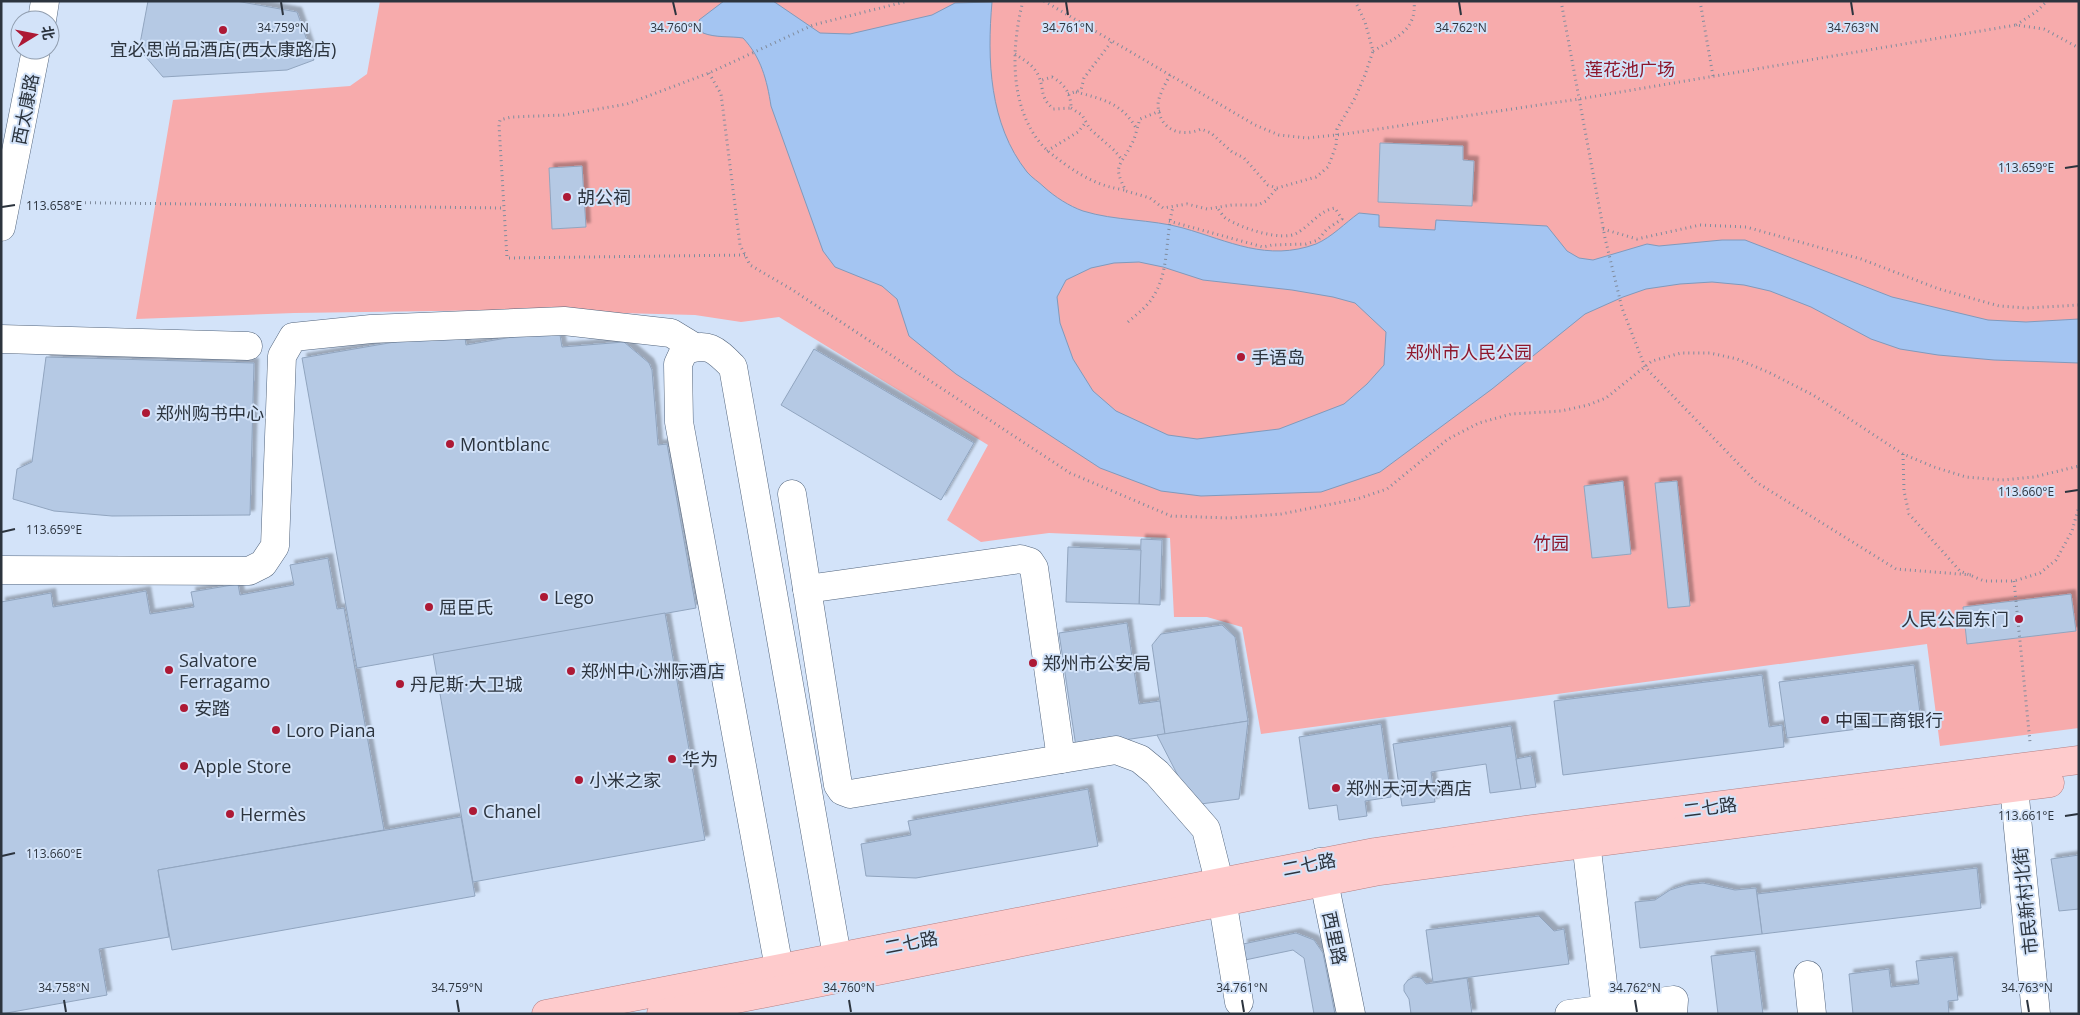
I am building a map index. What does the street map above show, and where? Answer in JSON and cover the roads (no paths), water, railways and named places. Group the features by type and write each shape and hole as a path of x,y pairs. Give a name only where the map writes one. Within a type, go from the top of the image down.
{"main road":[{"name":"二七路","path":"1322,872 1375,852 1532,829 2079,760"},
{"name":"二七路","path":"546,1014 837,956 1322,872 1379,871 1586,842 2079,779"},
{"name":"二七路","path":"661,1014 1221,891"}],"street":[{"name":"西太康路","path":"4,214 34,60"},
{"path":"1,570 249,571 263,564 274,546 282,356 292,337 370,329 564,321 671,333 694,347"},
{"path":"1,339 248,346"},
{"path":"779,968 679,422 678,364 684,351 694,347 704,346 722,356 733,367 837,956"},
{"path":"792,494 838,785 842,790 850,794 1116,750 1140,759 1157,773 1206,829 1221,891 1240,1002"},
{"path":"807,589 1020,559 1030,562 1034,568 1061,759"},
{"name":"市民新村北街","path":"2014,787 2036,1014"},
{"path":"1586,842 1606,1009"},
{"name":"西里路","path":"1322,872 1350,1014"},
{"path":"1808,975 1812,1014"},
{"path":"1568,1014 1674,1000 1673,1014"}],"water":[{"path":"724,1 773,1 820,33 850,34 932,15 955,3 992,2 990,46 993,90 1005,133 1014,153 1029,174 1062,201 1083,211 1095,214 1171,225 1248,248 1281,251 1316,244 1333,234 1359,213 1379,215 1379,227 1435,230 1436,220 1547,226 1567,251 1579,258 1593,260 1647,244 1659,246 1722,240 1745,240 1892,297 1988,320 2026,322 2079,319 2079,363 1994,360 1938,355 1900,349 1871,339 1811,307 1770,291 1744,285 1712,282 1680,284 1646,289 1585,314 1492,389 1380,472 1321,492 1201,496 1161,491 1100,468 956,374 909,336 897,299 882,286 835,267 823,251 771,106 759,61 743,38 703,33 699,20","holes":["1139,262 1163,267 1203,280 1292,290 1355,303 1386,332 1384,365 1367,384 1344,404 1279,429 1197,439 1168,435 1116,411 1093,391 1073,359 1060,323 1057,297 1066,280 1091,268 1114,263"]}],"place":[{"name":"宜必思尚品酒店(西太康路店)","path":"223,30"},
{"name":"胡公祠","path":"567,197"},
{"name":"手语岛","path":"1241,357"},
{"name":"郑州购书中心","path":"146,413"},
{"name":"Montblanc","path":"450,444"},
{"name":"Lego","path":"544,597"},
{"name":"屈臣氏","path":"429,607"},
{"name":"人民公园东门","path":"2019,619"},
{"name":"郑州市公安局","path":"1033,663"},
{"name":"Salvatore Ferragamo","path":"169,670"},
{"name":"郑州中心洲际酒店","path":"571,671"},
{"name":"丹尼斯·大卫城","path":"400,684"},
{"name":"安踏","path":"184,708"},
{"name":"中国工商银行","path":"1825,720"},
{"name":"Loro Piana","path":"276,730"},
{"name":"华为","path":"672,759"},
{"name":"Apple Store","path":"184,766"},
{"name":"小米之家","path":"579,780"},
{"name":"郑州天河大酒店","path":"1336,788"},
{"name":"Chanel","path":"473,811"},
{"name":"Hermès","path":"230,814"}],"park label":[{"name":"莲花池广场","path":"1630,69"},
{"name":"郑州市人民公园","path":"1469,352"},
{"name":"竹园","path":"1551,543"}]}
